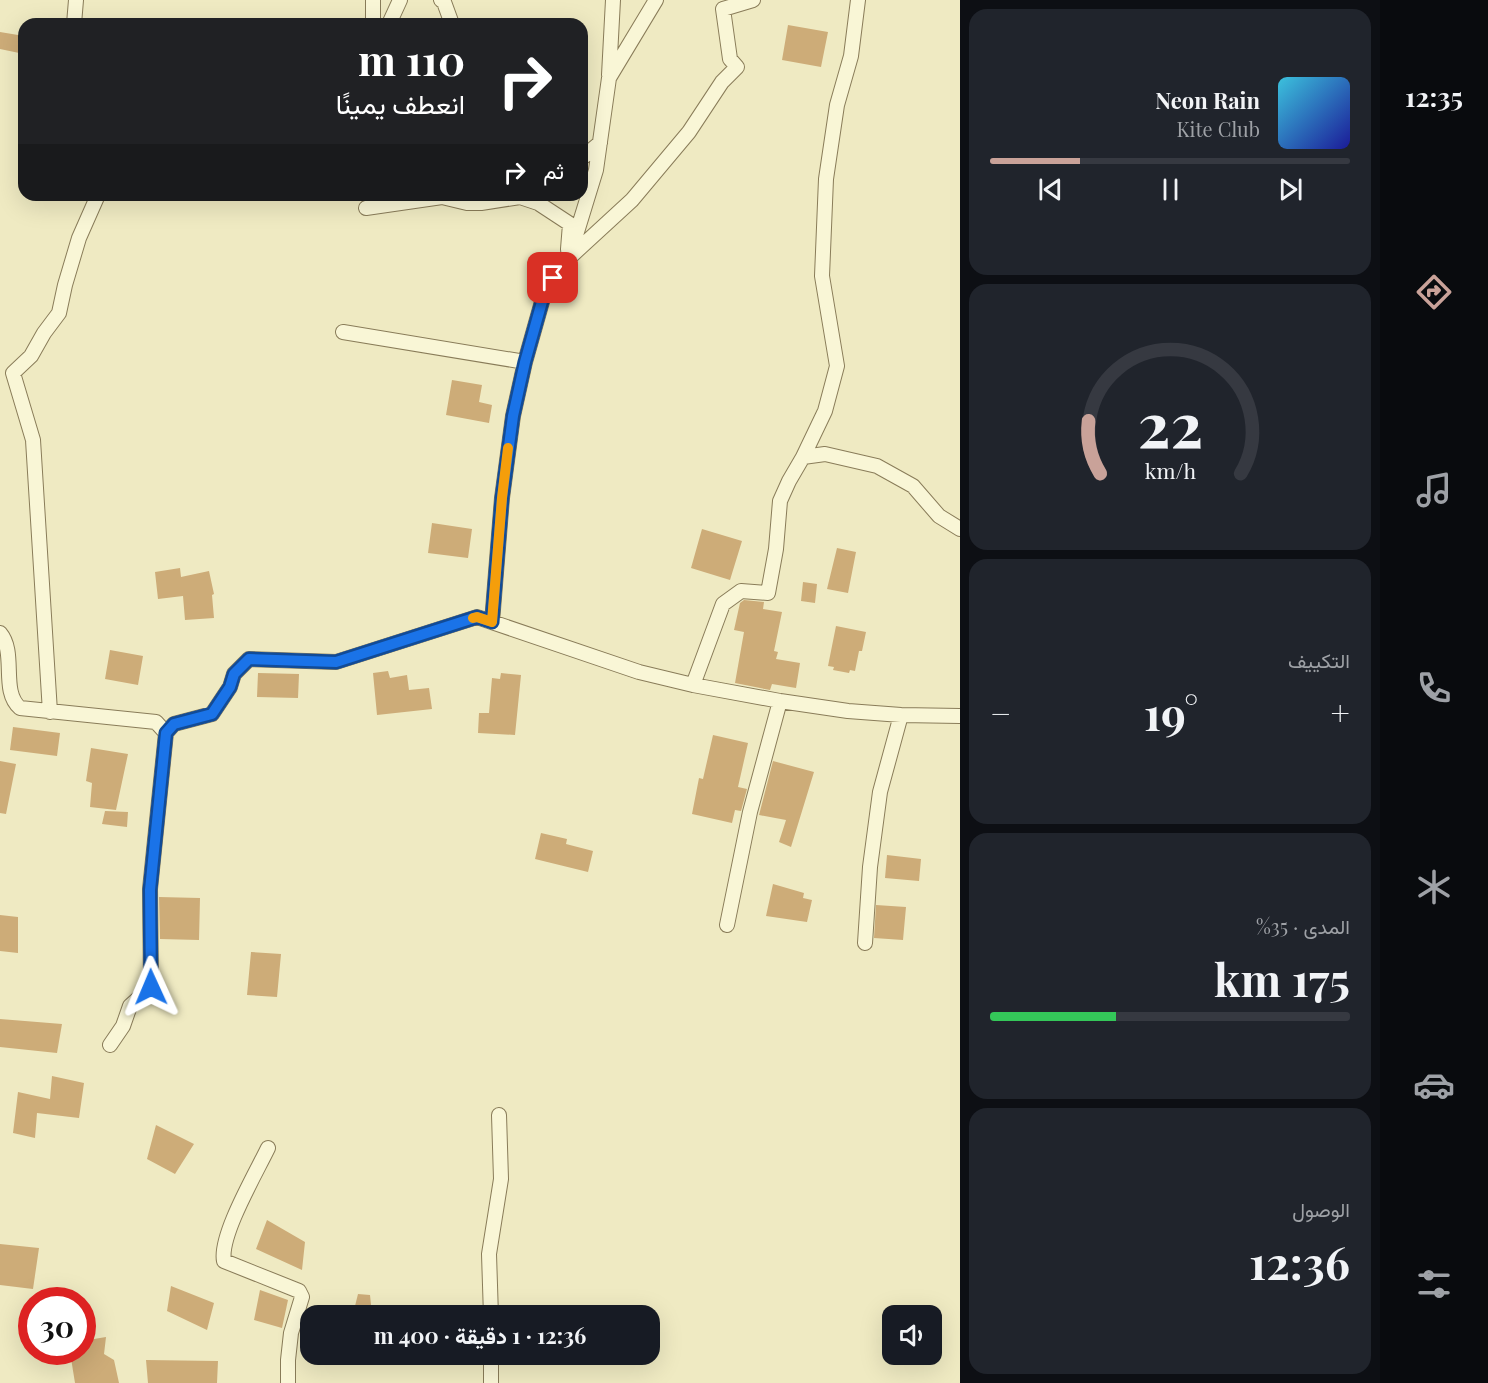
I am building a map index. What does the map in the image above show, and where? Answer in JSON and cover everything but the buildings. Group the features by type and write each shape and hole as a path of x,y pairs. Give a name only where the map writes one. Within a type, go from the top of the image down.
{"street":[{"path":"74,18 76,0"},
{"path":"373,0 373,18"},
{"path":"392,18 400,0"},
{"path":"441,0 444,2 450,18"},
{"path":"588,196 596,170 609,78 614,0"},
{"path":"609,78 656,0"},
{"path":"492,622 502,498 513,416 545,291 560,265 632,200 689,132 722,82 737,67 730,59 723,9 712,0"},
{"path":"723,9 753,0"},
{"path":"693,685 723,604 741,591 768,593 776,549 780,501 825,411 837,366 822,276 826,179 837,105 851,56 858,0"},
{"path":"588,153 600,143"},
{"path":"50,712 33,440 13,373 31,356 59,313 79,238 95,201"},
{"path":"366,208 414,201"},
{"path":"459,201 481,203 492,201"},
{"path":"533,201 570,224 569,258"},
{"path":"569,258 586,201"},
{"path":"343,332 525,362"},
{"path":"803,457 825,454 877,466 913,486 939,516 960,529"},
{"path":"110,1046 123,1026 130,1006 151,987 150,890 166,733 174,724 212,714 230,687 234,674 249,659 336,662 477,617 639,672 693,685 848,711 960,716"},
{"path":"0,633 6,640 13,703 20,708 156,722 166,733"},
{"path":"727,925 750,812 780,701"},
{"path":"865,943 870,867 880,792 901,715"},
{"path":"491,1305 489,1254 501,1179 499,1115"},
{"path":"268,1148 236,1215 222,1253 224,1261 298,1291 302,1297 291,1333 288,1383"},
{"path":"491,1365 491,1383"}],"slow traffic":[{"path":"473,618 477,617 492,622 508,448"}],"route":[{"path":"151,987 150,890 153,850 166,733 174,724 212,714 230,687 234,674 249,659 336,662 477,617 492,622 502,498 513,416 545,291 553,278"}]}
